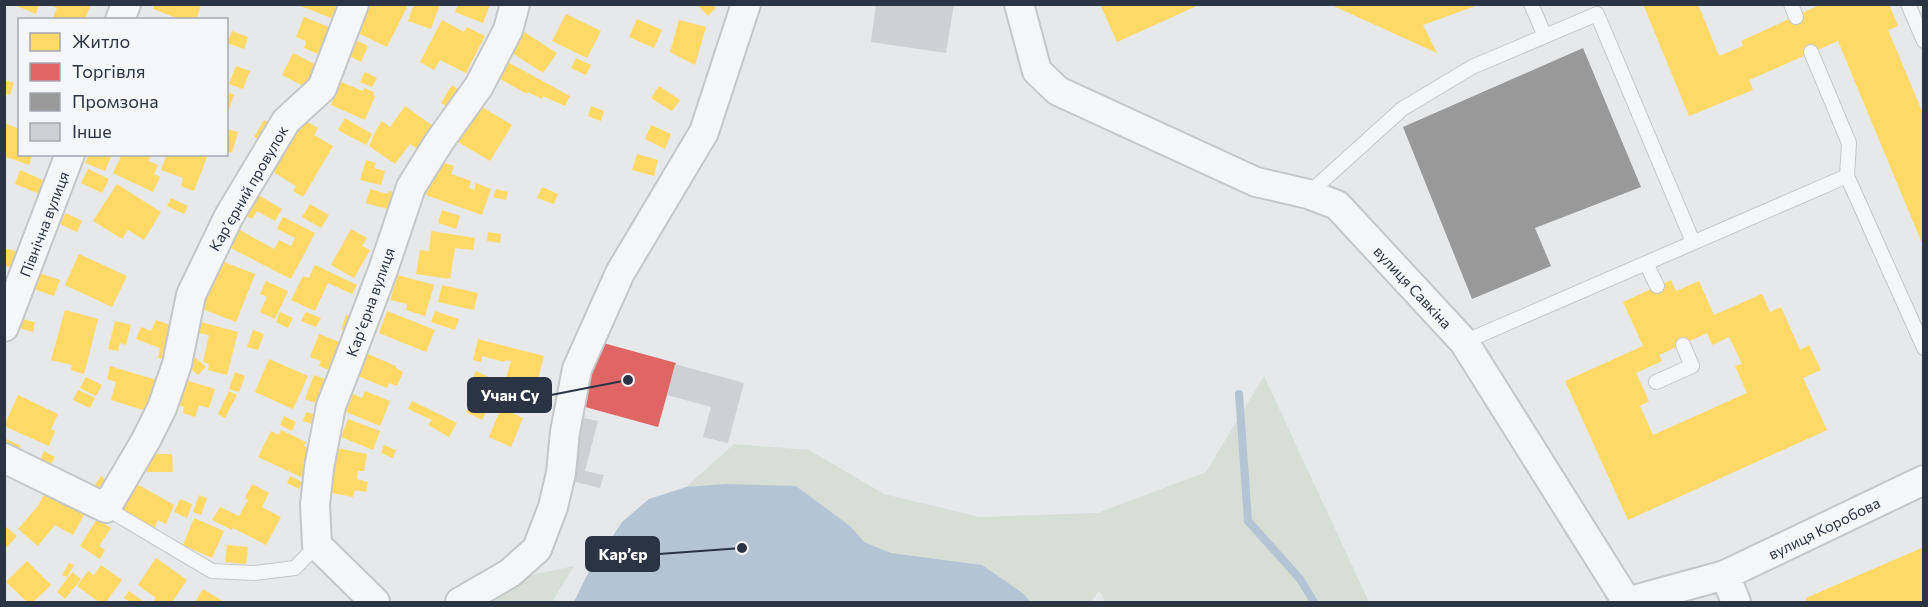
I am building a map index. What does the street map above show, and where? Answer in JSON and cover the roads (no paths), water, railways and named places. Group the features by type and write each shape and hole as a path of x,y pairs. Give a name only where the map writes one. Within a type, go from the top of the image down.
{"street":[{"name":"Карʼєрний провулок","path":"106,508 162,408 177,364 190,295 229,216 286,121 322,88 354,4"},
{"name":"Карʼєрна вулиця","path":"317,545 315,505 319,468 331,406 383,270 411,187 439,142 479,86 508,30 515,4"},
{"path":"460,603 510,573 537,549 553,507 561,473 565,432 576,369 620,273 704,132 746,4"},
{"name":"вулиця Савкіна","path":"1018,4 1036,71 1058,91 1256,182 1308,194 1337,205 1464,342 1627,602 1725,575"},
{"name":"Північна вулиця","path":"4,327 69,156"},
{"path":"4,458 106,508"},
{"name":"вулиця Коробова","path":"1725,575 1923,480"},
{"path":"317,545 375,603"},
{"path":"1725,575 1736,603"}],"lane":[{"path":"1531,4 1545,36"},
{"path":"1908,4 1923,41"},
{"path":"1308,194 1402,109 1472,67 1597,14 1693,242"},
{"path":"1811,52 1849,143 1847,176 1923,348"},
{"path":"1464,342 1847,176"},
{"path":"1646,263 1657,286"},
{"path":"1656,382 1692,366 1683,345"},
{"path":"106,508 212,571 254,573 295,568 317,545"}],"water":[{"path":"726,484 796,486 850,526 864,542 891,553 982,565 1024,594 1030,602 574,602 586,577 622,522 649,499 686,487"}],"waterway":[{"path":"1239,394 1248,521 1300,579 1314,602"}],"place":[{"name":"Учан Су","path":"628,380"},
{"name":"Кар’єр","path":"742,548"}]}
